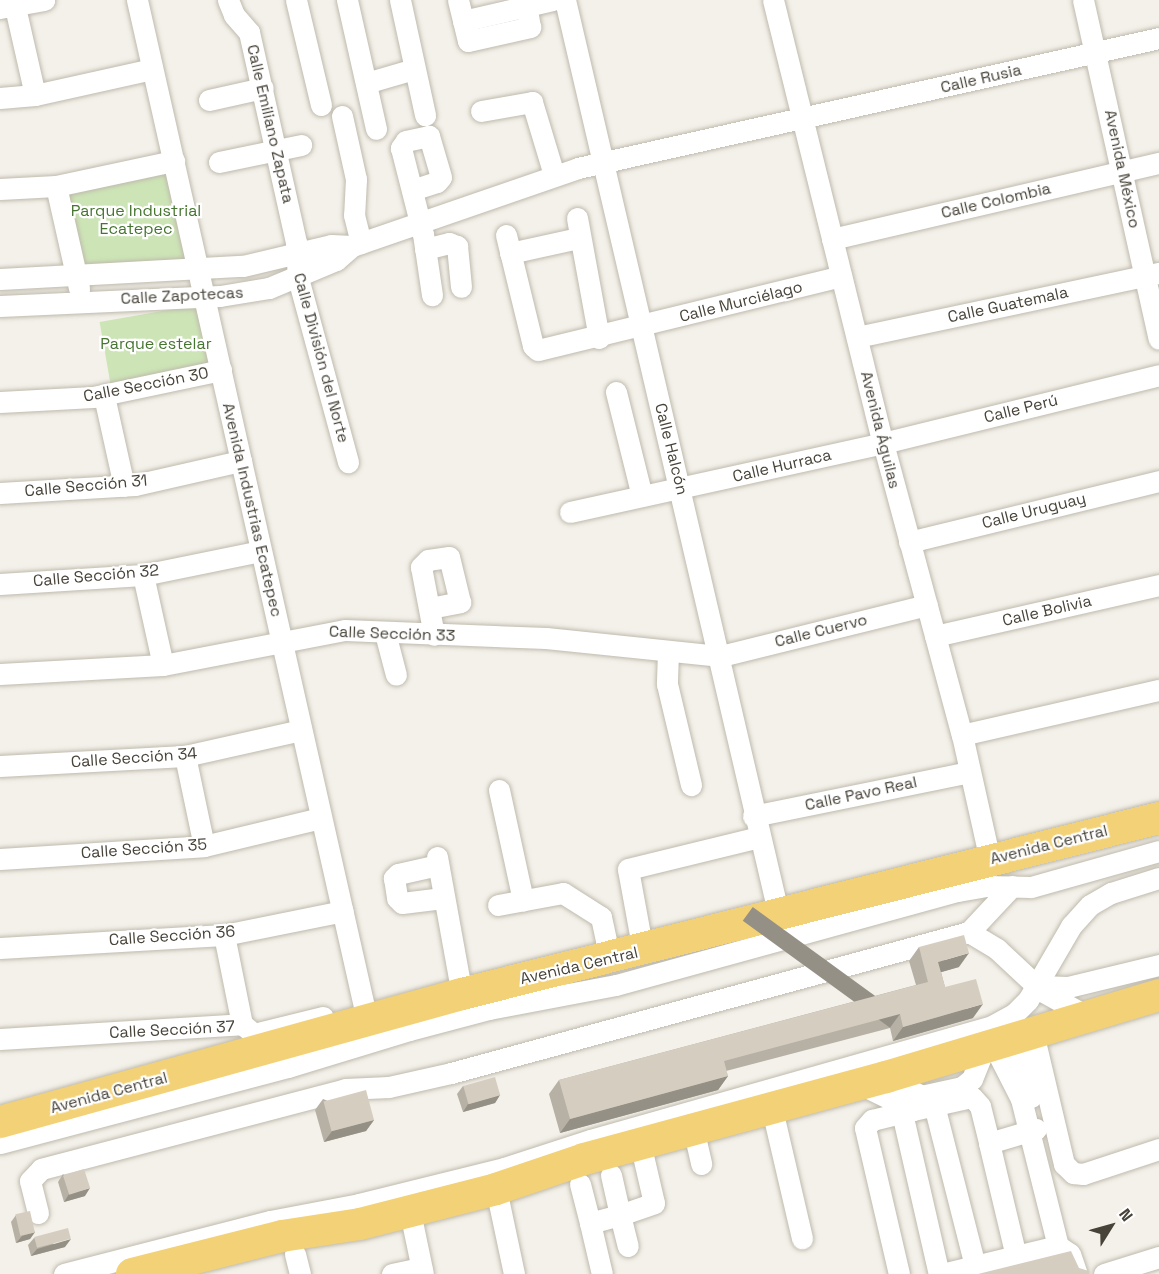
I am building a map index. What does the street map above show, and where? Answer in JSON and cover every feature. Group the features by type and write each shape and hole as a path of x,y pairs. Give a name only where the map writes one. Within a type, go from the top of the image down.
{"highway":[{"name":"Avenida Central","path":"0,1122 241,1058 353,1017 605,961 1159,818"},
{"path":"1085,1015 1159,973"},
{"path":"132,1274 282,1236 410,1212 496,1190 640,1143 771,1105 873,1081 1007,1042 1085,1015 1159,995"}],"street":[{"path":"35,95 8,7 44,0"},
{"name":"Avenida Industrias Ecatepec","path":"137,0 343,911 353,1017"},
{"name":"Calle Emiliano Zapata","path":"228,0 234,15 249,33 277,151 297,255"},
{"path":"296,0 321,105"},
{"path":"347,0 376,129"},
{"path":"400,0 425,115"},
{"path":"458,0 468,41 530,27 525,3 553,0"},
{"name":"Calle Halcón","path":"565,0 681,489 715,656 775,899"},
{"name":"Avenida Águilas","path":"773,0 883,443 962,735 990,860"},
{"name":"Avenida México","path":"1083,0 1123,172 1152,275 1159,339"},
{"name":"Calle Rusia","path":"603,162 1159,38"},
{"path":"0,98 35,95 152,69"},
{"path":"366,83 414,69"},
{"path":"209,100 263,88"},
{"path":"482,111 532,102 554,175"},
{"path":"342,116 356,179 354,215 357,244"},
{"path":"219,162 301,145"},
{"path":"0,189 56,186 174,160"},
{"name":"Calle Zapotecas","path":"0,306 205,296 269,288 298,278 336,260 357,244 554,175 603,162"},
{"name":"Calle Colombia","path":"832,239 1159,163"},
{"path":"56,186 81,301"},
{"path":"412,190 420,221 432,295"},
{"name":"Calle Murciélago","path":"599,338 577,228 508,244 534,348 599,338 841,276"},
{"path":"425,249 449,243 457,246 460,287"},
{"name":"Calle Zapotecas","path":"0,279 254,265 331,245 357,244"},
{"name":"Calle División del Norte","path":"297,255 298,278 348,462"},
{"name":"Calle Guatemala","path":"857,337 1152,275"},
{"name":"Calle Sección 30","path":"0,402 104,396 221,370"},
{"name":"Calle Perú","path":"883,443 1159,375"},
{"path":"616,392 642,496"},
{"path":"104,396 124,486"},
{"name":"Calle Hurraca","path":"570,512 883,443"},
{"name":"Calle Sección 31","path":"0,493 124,486 241,462"},
{"name":"Calle Uruguay","path":"909,542 1159,481"},
{"name":"Calle Sección 32","path":"0,584 143,575 261,551"},
{"path":"143,575 163,665"},
{"name":"Calle Bolivia","path":"935,636 1159,585"},
{"name":"Calle Cuervo","path":"715,656 927,604"},
{"path":"430,608 434,635"},
{"name":"Calle Sección 33","path":"0,674 163,665 333,631 546,638 715,656"},
{"path":"385,633 396,675"},
{"path":"668,652 667,684 691,785"},
{"path":"962,735 1159,690"},
{"name":"Calle Sección 34","path":"0,766 185,756 301,730"},
{"path":"185,756 204,846"},
{"name":"Calle Pavo Real","path":"753,816 970,772"},
{"path":"499,790 523,900"},
{"name":"Calle Sección 35","path":"0,859 204,846 321,818"},
{"path":"643,951 628,869 759,837"},
{"path":"0,1143 288,1067 478,1012 570,996 958,891 1012,886 1031,887 1082,875 1159,852"},
{"path":"443,898 402,903 397,898 394,879 398,874 437,861 462,994"},
{"path":"64,1274 270,1221 369,1202 504,1168 590,1140 993,1026 1015,1013 1038,986 1071,926 1090,905 1111,893 1159,878"},
{"path":"38,1213 30,1180 41,1169 345,1089 389,1087 451,1073 969,932 1012,886"},
{"path":"498,905 563,893 601,917 605,961 670,970"},
{"name":"Calle Sección 36","path":"0,948 224,935 343,911"},
{"path":"969,932 997,949 1038,986 1085,1015"},
{"path":"224,935 242,1024"},
{"path":"1038,986 1068,987 1159,965"},
{"name":"Calle Sección 37","path":"0,1039 242,1024 254,1034 353,1017"},
{"path":"1007,1042 1016,1085 1034,1137 1058,1246 1070,1254 1077,1274"},
{"path":"1007,1042 1064,1164 1072,1173"},
{"path":"873,1081 907,1112 941,1274 1058,1246"},
{"path":"899,1274 865,1128 872,1120 967,1096 975,1098 989,1143 1016,1256"},
{"path":"771,1105 802,1238"},
{"path":"934,1105 975,1266"},
{"path":"693,1128 701,1164"},
{"path":"989,1143 1034,1137"},
{"path":"590,1223 620,1215 655,1201 640,1143"},
{"path":"1043,1183 1059,1182 1072,1173 1083,1174 1159,1149"},
{"path":"611,1175 628,1246"},
{"path":"580,1184 602,1274"},
{"path":"496,1190 514,1274"},
{"path":"392,1274 422,1271 410,1212"},
{"path":"1104,1274 1159,1257"}],"green space":[{"name":"Parque Industrial Ecatepec","path":"171,168 191,260 82,268 55,189"},
{"name":"Parque estelar","path":"202,304 213,368 111,386 100,322"}],"building":[{"path":"964,935 969,953 938,962 945,987 976,979 983,1004 903,1027 900,1014 724,1061 728,1076 570,1119 559,1080 928,982 919,947"},
{"path":"495,1077 500,1095 469,1104 463,1086"},
{"path":"366,1090 374,1120 332,1131 323,1101"},
{"path":"84,1169 90,1188 69,1195 63,1176"},
{"path":"30,1211 35,1232 20,1236 15,1214"},
{"path":"68,1228 71,1239 37,1248 34,1237"},
{"path":"1071,1251 1079,1268 1089,1271 1089,1274 978,1274"}]}
